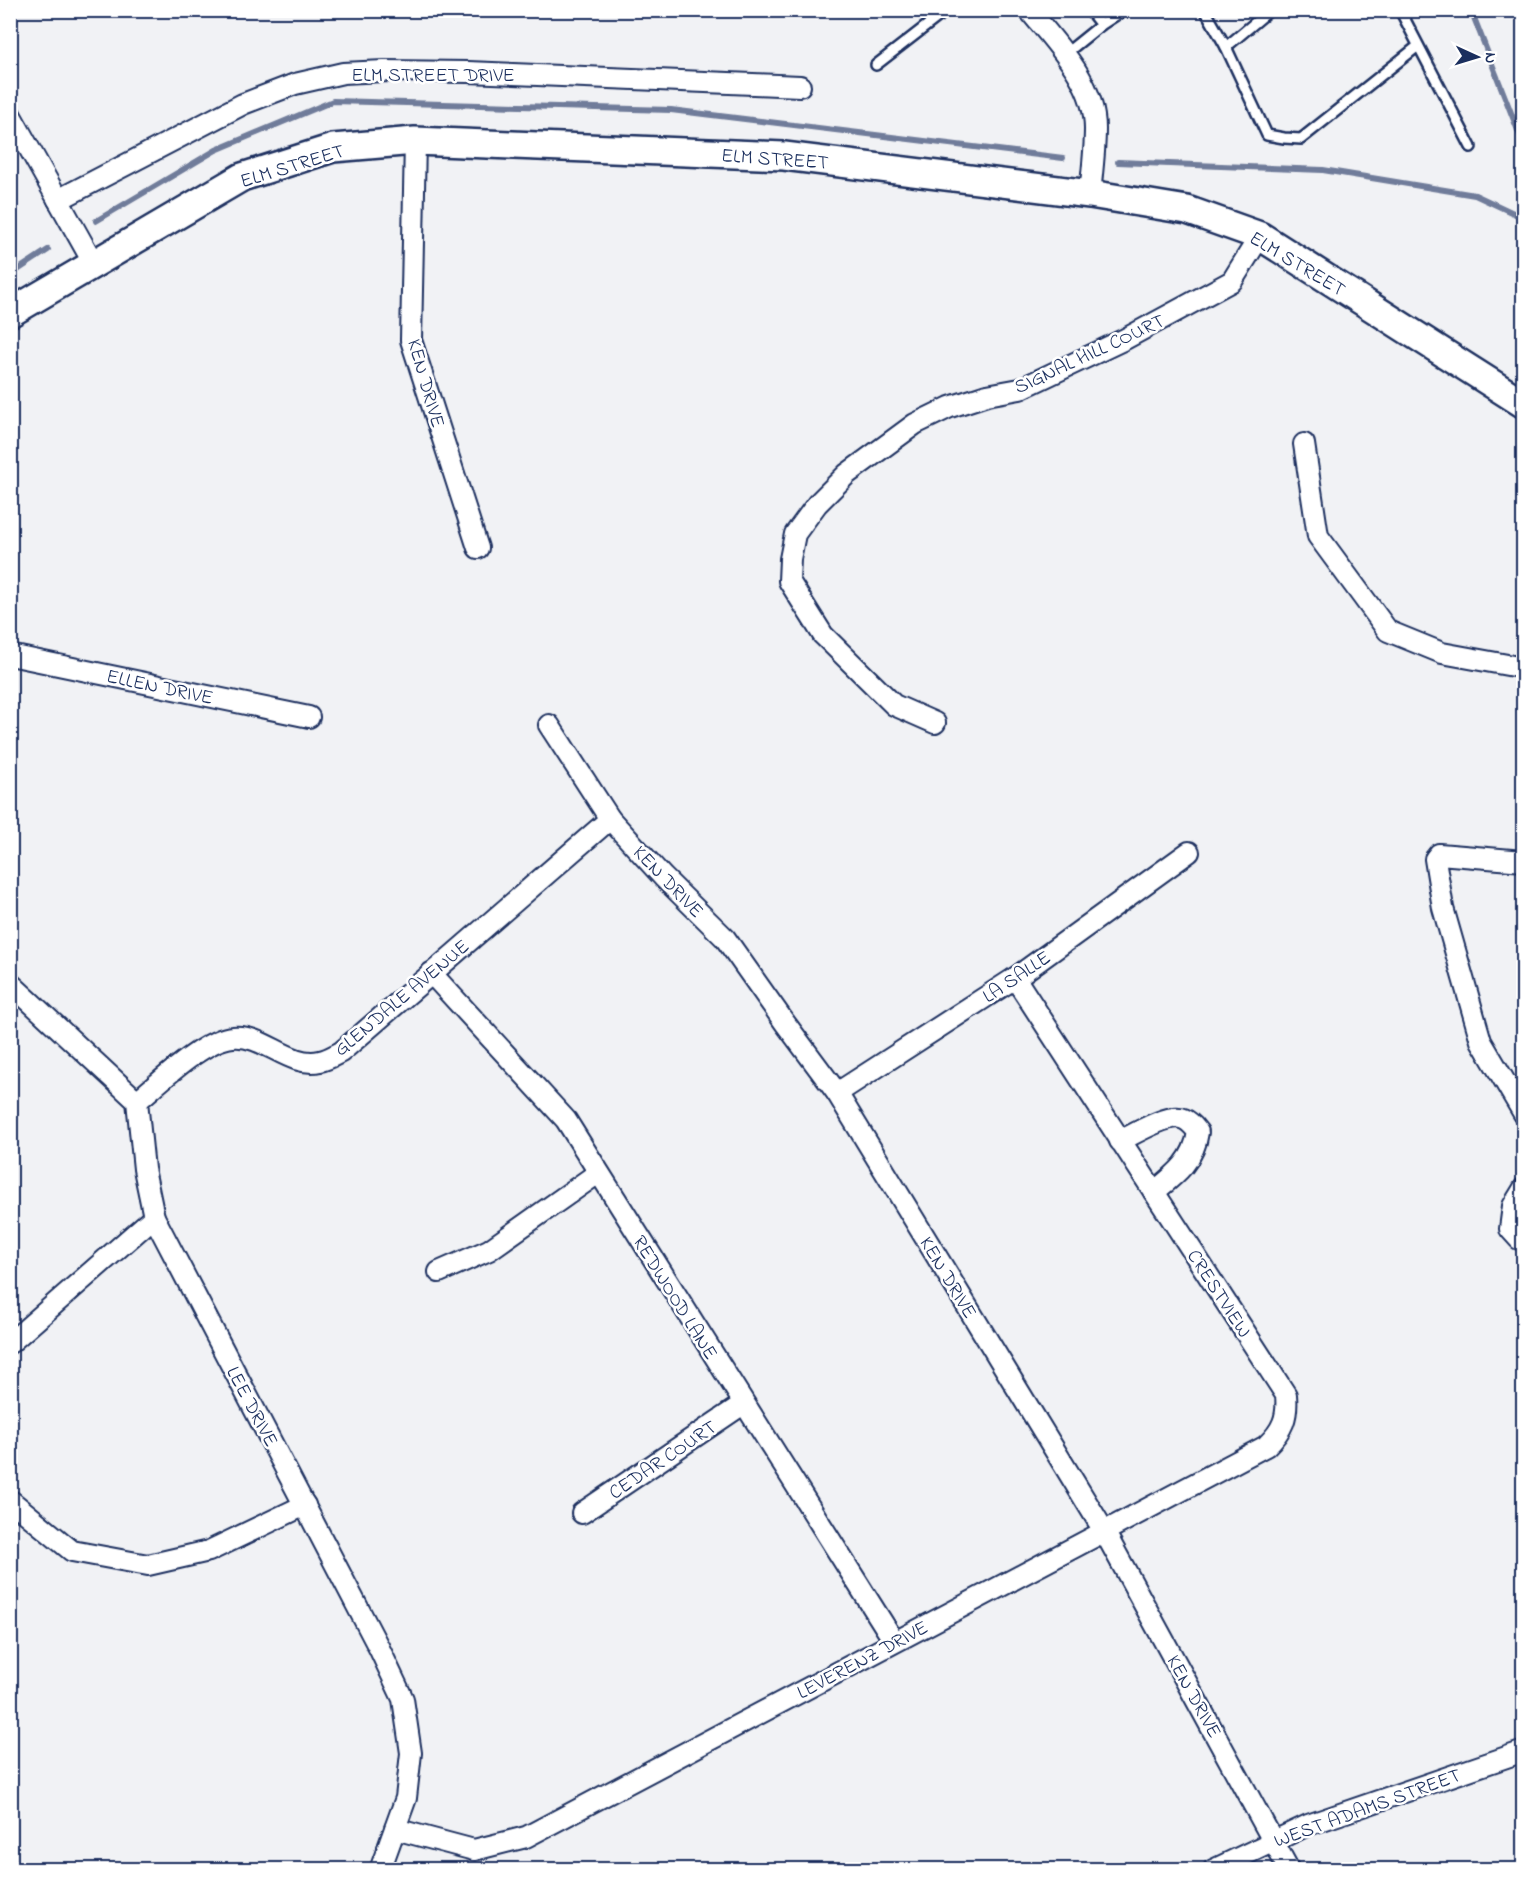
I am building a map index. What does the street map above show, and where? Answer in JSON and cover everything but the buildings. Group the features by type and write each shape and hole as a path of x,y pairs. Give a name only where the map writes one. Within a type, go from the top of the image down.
{"main road":[{"name":"ELM STREET","path":"10,313 242,177 333,148 415,141 784,156 1090,194 1187,210 1260,236 1524,405"}],"street":[{"path":"1029,10 1065,54 1084,84 1092,105 1095,128 1090,194"},
{"name":"ELM STREET DRIVE","path":"58,200 243,104 295,84 343,73 468,72 800,86"},
{"path":"10,114 94,264"},
{"name":"KEN DRIVE","path":"415,141 411,340 478,548"},
{"name":"SIGNAL HILL COURT","path":"935,723 894,705 823,636 789,581 795,534 817,504 847,474 915,424 950,407 987,395 1020,389 1154,323 1232,281 1260,236"},
{"path":"1304,444 1318,536 1388,631 1442,653 1524,668"},
{"name":"ELLEN DRIVE","path":"10,655 309,717"},
{"name":"KEN DRIVE","path":"549,725 610,819 663,877 725,938 837,1093 1104,1531 1289,1869"},
{"name":"GLENDALE AVENUE","path":"137,1101 192,1056 219,1041 232,1037 252,1038 298,1060 320,1062 341,1052 610,819"},
{"name":"LA SALLE","path":"837,1093 1015,978 1189,852"},
{"path":"1524,861 1439,854 1435,859 1443,908 1481,1041 1524,1113"},
{"name":"REDWOOD LANE","path":"432,973 566,1120 894,1641"},
{"name":"CRESTVIEW","path":"1015,978 1286,1395"},
{"path":"10,982 137,1101"},
{"name":"LEE DRIVE","path":"137,1101 144,1169 154,1217 305,1505 403,1699 411,1753 406,1798 380,1869"},
{"path":"1120,1141 1171,1117 1182,1117 1198,1132 1189,1160 1154,1192"},
{"path":"439,1272 489,1250 598,1173"},
{"path":"1524,1188 1513,1206 1510,1229 1520,1239 1524,1239"},
{"path":"10,1343 154,1217"},
{"name":"LEVERENZ DRIVE","path":"395,1829 474,1850 526,1837 1266,1446 1276,1436 1282,1425 1287,1411 1286,1395"},
{"name":"CEDAR COURT","path":"582,1513 743,1404"},
{"path":"10,1500 72,1551 148,1565 209,1551 305,1505"},
{"name":"WEST ADAMS STREET","path":"1214,1869 1274,1840 1341,1813 1524,1751"}],"lane":[{"path":"876,65 947,10"},
{"path":"1089,10 1101,25"},
{"path":"1065,54 1124,10"},
{"path":"1205,10 1226,47 1267,135 1284,138 1301,139 1418,46"},
{"path":"1226,47 1270,10"},
{"path":"1400,10 1471,147"}],"waterway":[{"path":"1471,10 1524,146"},
{"path":"96,221 216,150 333,101 671,110 1063,158"},
{"path":"1118,162 1323,170 1475,195 1524,218"},
{"path":"10,275 48,250"}]}
